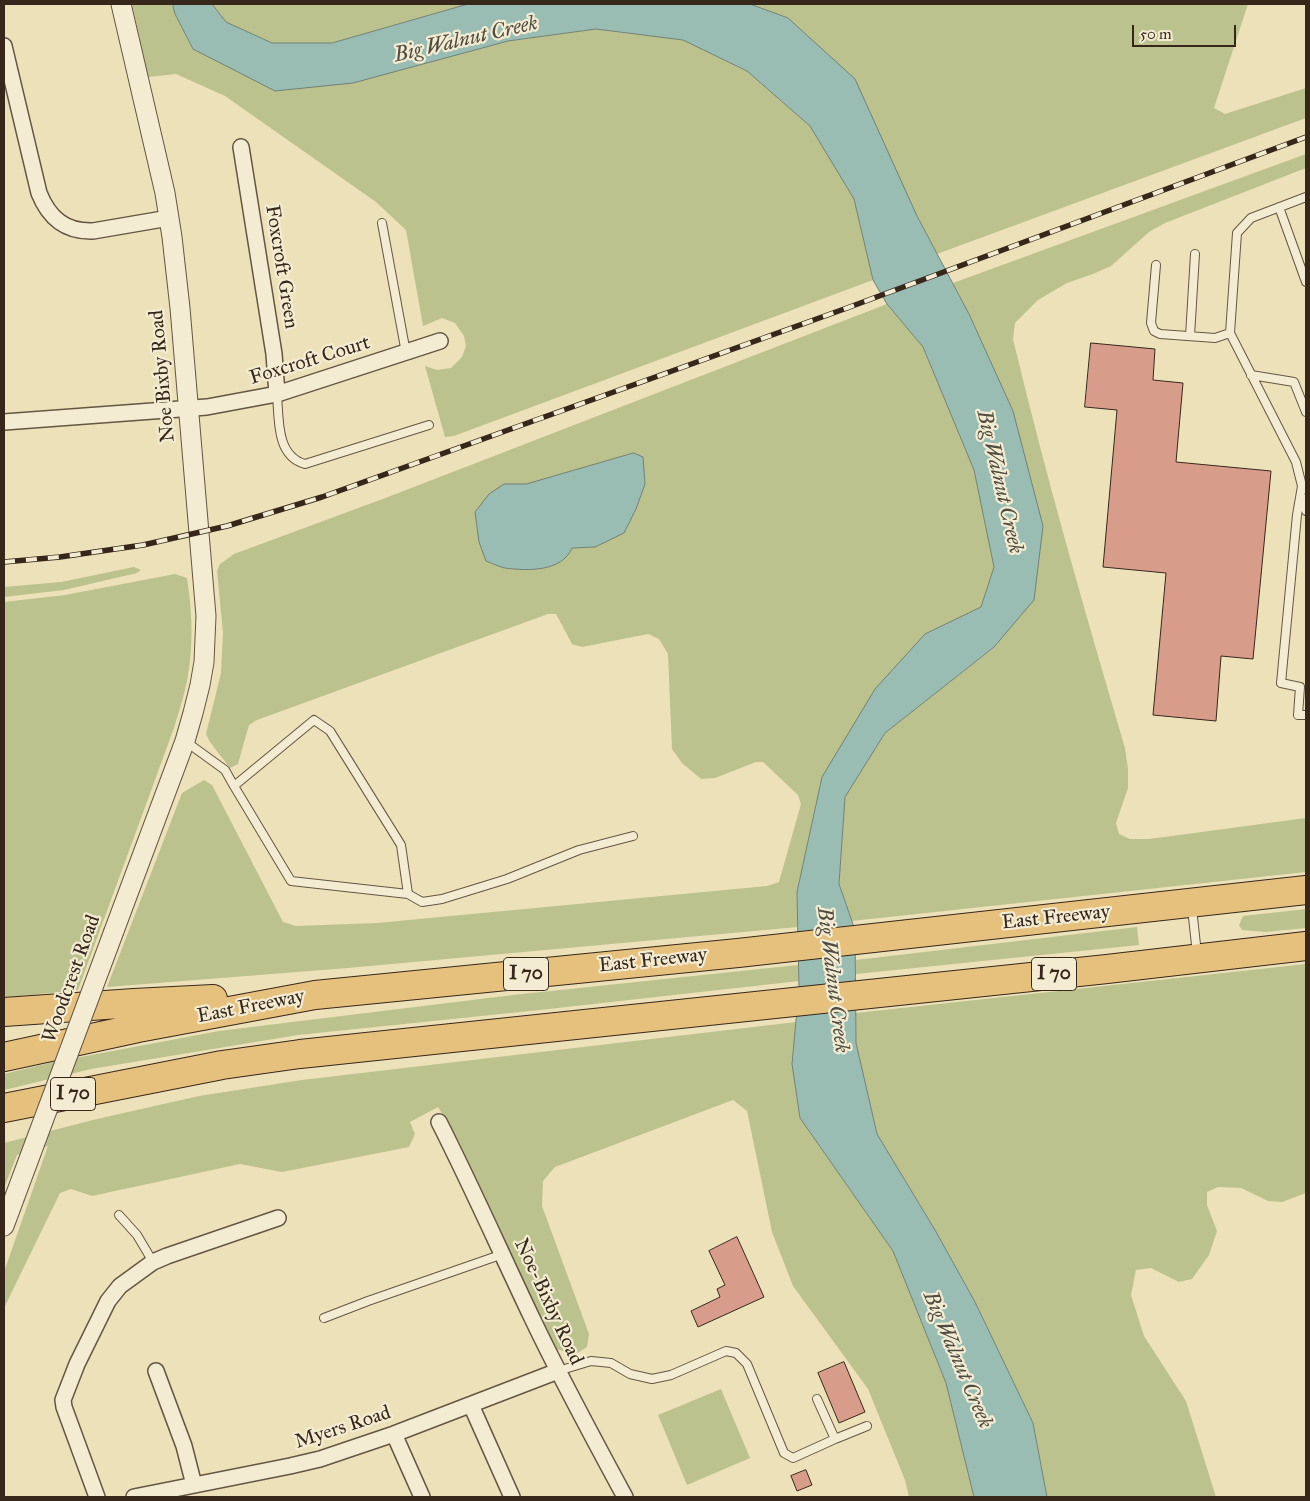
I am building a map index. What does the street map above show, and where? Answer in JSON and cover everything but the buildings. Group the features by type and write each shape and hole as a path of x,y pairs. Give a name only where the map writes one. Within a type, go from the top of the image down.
{"highway":[{"name":"East Freeway","path":"4,1057 138,1028 314,995 738,953 1306,890"},
{"name":"I 70","path":"4,1108 222,1065 300,1054 1306,946"},
{"path":"4,1012 134,1003 314,995"},
{"path":"4,1118 142,1080"}],"street":[{"name":"Noe Bixby Road","path":"120,4 165,193 180,308 206,616 206,640 200,685 184,744"},
{"path":"4,46 40,193 44,205 50,214 60,223 81,232 169,218"},
{"name":"Foxcroft Green","path":"241,147 274,354 277,394"},
{"name":"Foxcroft Court","path":"4,422 207,407 277,394 440,341"},
{"name":"Woodcrest Road","path":"4,1226 184,744"},
{"name":"Noe-Bixby Road","path":"439,1122 558,1371 624,1497"},
{"path":"97,1497 63,1400 76,1364 108,1301 120,1286 153,1262 278,1218"},
{"path":"156,1371 184,1446 194,1485"},
{"name":"Myers Road","path":"134,1497 320,1459 394,1434 558,1371"},
{"path":"471,1404 512,1497"},
{"path":"394,1434 422,1497"}],"lane":[{"path":"1306,197 1251,218 1237,233 1230,334 1296,462 1302,486 1281,683 1303,687 1298,715 1306,715"},
{"path":"1279,207 1306,282"},
{"path":"382,223 406,353"},
{"path":"1190,336 1195,254"},
{"path":"1156,265 1152,323 1154,331 1160,334 1215,338 1230,334"},
{"path":"1251,375 1294,382 1306,412"},
{"path":"277,394 281,438 289,455 296,461 305,464 429,425"},
{"path":"1300,494 1306,511"},
{"path":"234,786 314,720 330,732 401,845 408,894"},
{"path":"184,744 225,770 291,881 408,894 422,902 442,899 506,879 579,850 633,836"},
{"path":"1191,903 1197,959"},
{"path":"119,1215 137,1235 153,1262"},
{"path":"324,1318 503,1254"},
{"path":"558,1371 591,1361 611,1363 630,1374 652,1379 671,1375 726,1350 736,1353 747,1364 784,1453 793,1458 867,1426"},
{"path":"817,1399 835,1439"}],"green space":[{"path":"132,4 173,4 175,14 193,49 508,41 596,29 683,40 747,71 810,126 854,199 873,280 454,436 445,437 425,366 437,370 451,368 462,357 466,346 464,336 455,323 442,318 423,326 406,230 376,202 225,96 176,74 148,77"},
{"path":"212,4 468,4 332,43 272,43 226,22"},
{"path":"750,4 1248,4 1214,108 1225,114 1306,88 1306,118 937,254 917,216 788,18"},
{"path":"1306,154 1306,168 1165,223 1149,232 1111,266 1067,283 1038,300 1015,323 1013,339 1052,493 1125,748 1128,788 1116,823 1119,834 1130,839 1149,839 1306,818 1306,872 852,921 839,884 845,797 885,733 994,647 1013,411 953,283"},
{"path":"887,304 923,347 974,470 994,567 981,607 925,634 822,777 797,892 798,927 348,968 107,987 182,793 204,780 212,785 283,922 296,926 377,923 767,886 779,882 801,804 798,795 763,762 756,762 715,778 701,779 682,763 672,749 668,654 659,639 648,634 582,647 572,644 556,614 548,614 257,720 249,725 238,764 230,768 206,734 221,673 223,633 217,571 220,564 234,554 388,497","holes":["504,484 526,484 595,547 572,548 563,559 541,569"]},
{"path":"134,567 141,570 137,573 64,590 4,597 4,587 61,582"},
{"path":"175,574 187,578 190,607 191,651 184,694 174,728 78,990 4,998 4,602 65,595"},
{"path":"1306,909 1306,928 1266,932 1242,930 1239,925 1243,916"},
{"path":"1137,927 1139,945 856,974 856,960"},
{"path":"1306,964 1306,1193 1282,1202 1268,1201 1241,1188 1218,1187 1207,1192 1207,1205 1217,1231 1209,1255 1192,1279 1179,1282 1151,1268 1136,1270 1131,1295 1144,1336 1186,1401 1216,1497 1047,1497 1033,1423 975,1302 935,1230 877,1134 856,1043 856,1013"},
{"path":"798,965 799,981 298,1035 91,1069 4,1090 4,1074 49,1063 219,1031 513,995"},
{"path":"796,1022 792,1064 800,1118 893,1251 946,1383 974,1497 909,1497 905,1480 868,1389 793,1286 772,1232 747,1111 733,1100 555,1167 543,1181 542,1206 589,1334 587,1347 574,1355 557,1349 527,1297 460,1144 438,1107 410,1122 415,1134 409,1147 282,1172 240,1164 92,1196 71,1189 60,1193 4,1308 4,1272 48,1146 17,1155 4,1188 4,1143 97,1119 199,1096 302,1080"},
{"path":"721,1389 750,1458 687,1485 658,1415"}],"water":[{"name":"Big Walnut Creek","path":"173,4 212,4 226,22 272,43 332,43 468,4 750,4 788,18 855,79 917,216 969,314 1013,411 1043,526 1034,600 994,647 885,733 845,797 839,884 855,930 856,1043 877,1134 935,1230 975,1302 1033,1423 1047,1497 974,1497 946,1383 893,1251 800,1118 792,1064 799,988 797,892 822,777 875,689 925,634 981,607 994,567 974,470 923,347 887,304 873,280 854,199 810,126 747,71 683,40 596,29 508,41 353,83 275,91 193,49 175,14"},
{"path":"634,453 643,457 645,484 636,509 624,533 595,547 572,548 560,562 543,568 523,570 505,568 486,561 479,542 475,512 489,494 504,484 526,484"}],"railway":[{"path":"4,562 60,557 143,545 227,526 322,497 847,308 1306,137"}]}
